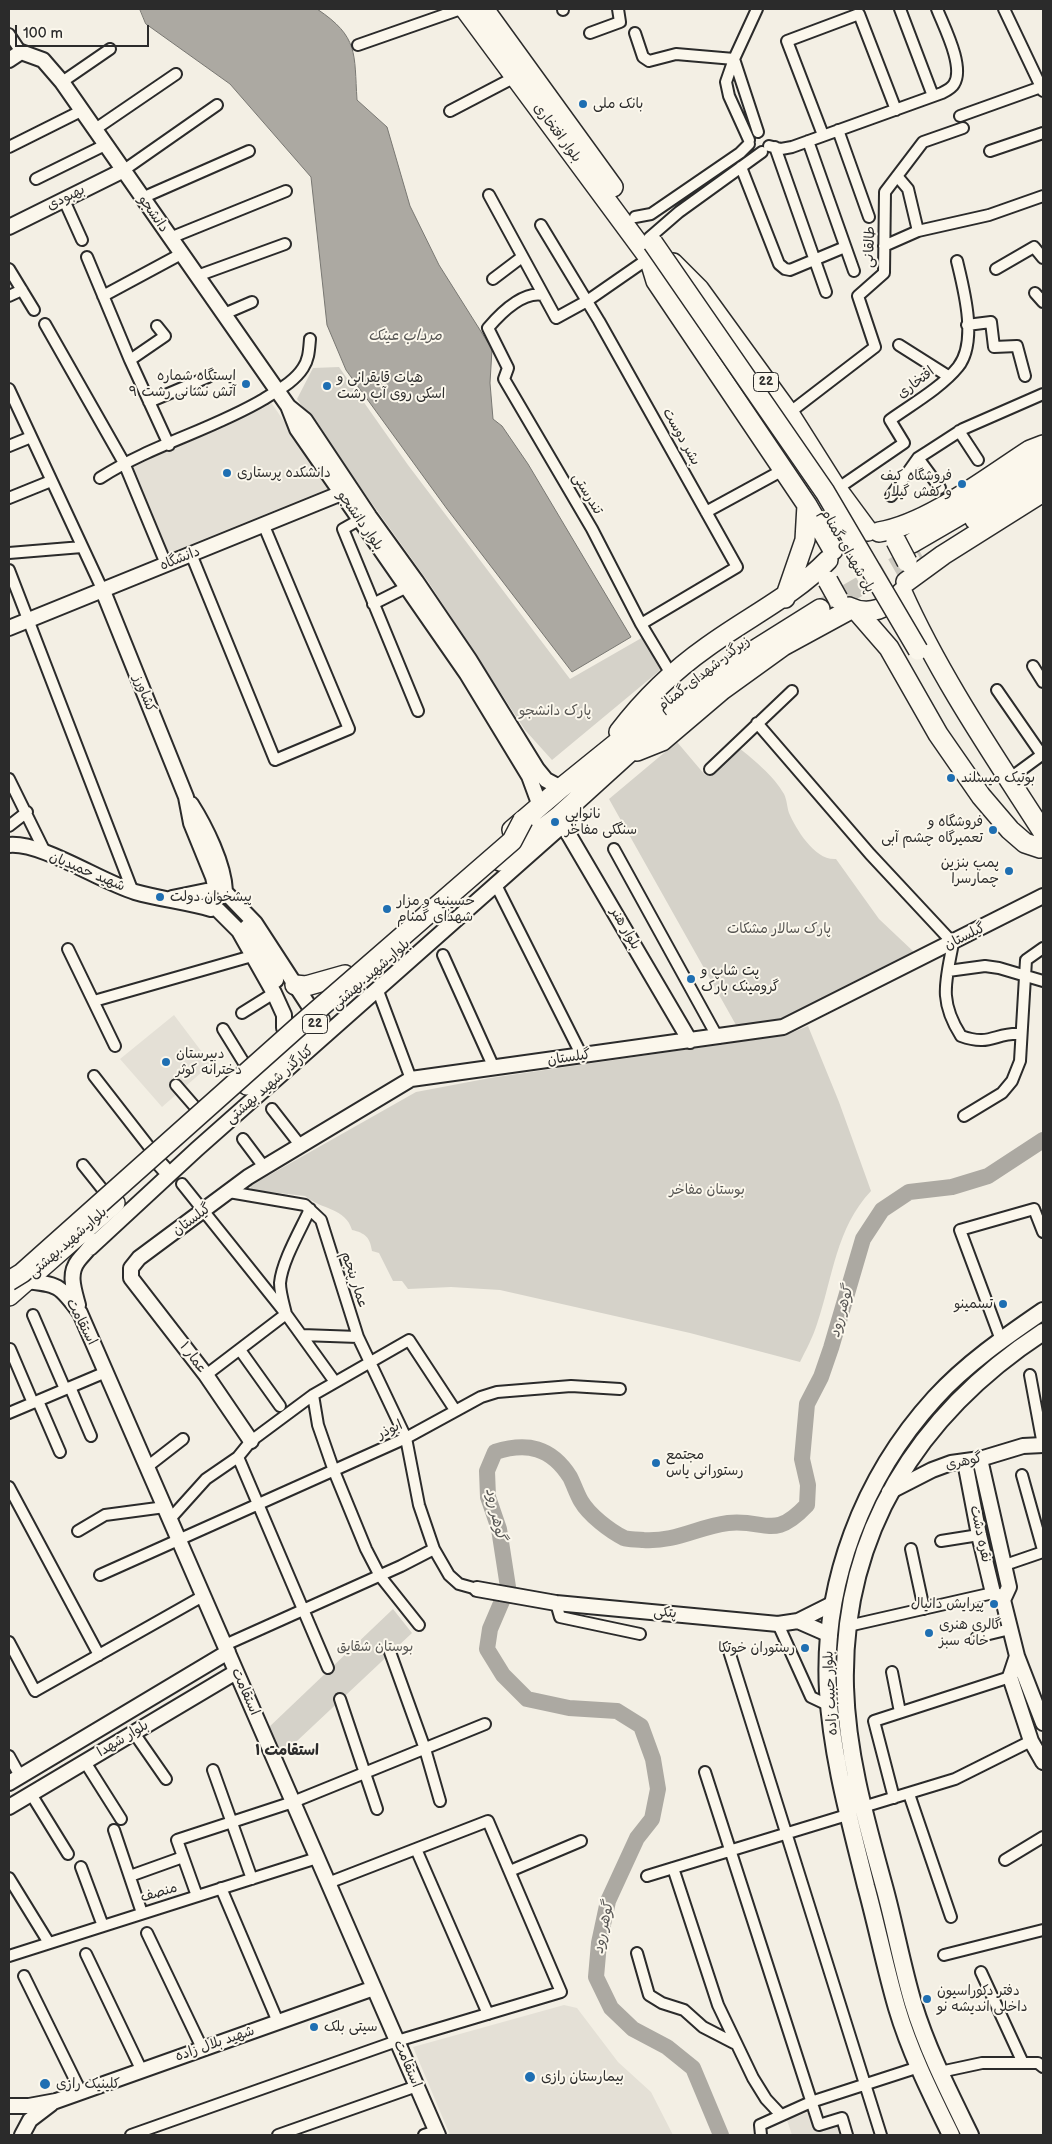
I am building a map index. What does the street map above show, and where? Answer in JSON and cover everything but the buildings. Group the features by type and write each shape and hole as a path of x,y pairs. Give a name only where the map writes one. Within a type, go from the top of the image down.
{"highway":[{"name":"بلوار افتخاری","path":"465,9 515,77 650,246"},
{"name":"بلوار افتخاری","path":"485,9 635,218 650,246"},
{"name":"22","path":"650,246 698,289 794,421 837,489 873,531 909,549"},
{"name":"22","path":"650,246 656,281 807,505 831,555"},
{"name":"پل شهدای گمنام","path":"650,246 825,492 977,753 1042,841"},
{"path":"765,443 774,448 784,448 795,440 794,421"},
{"path":"873,531 896,529 922,517 1030,450 1043,444"},
{"path":"831,555 828,581 848,606 889,648 957,765 1010,830 1025,843 1042,841 1009,779 968,715 919,630 904,587 909,549 974,521 1039,474"},
{"path":"904,587 1039,474"},
{"path":"784,598 805,540 807,505 819,510 831,506 837,495 837,489"},
{"name":"22","path":"599,757 639,706 671,674 721,637 784,598 811,577 848,536 873,531"},
{"name":"22","path":"624,756 662,741 754,666 848,606 877,610 887,607 904,587"},
{"name":"زیرگذر شهدای گمنام","path":"599,757 739,645 817,604 716,678 677,709 624,756"},
{"path":"889,648 919,630"},
{"name":"بلوار شهید بهشتی","path":"14,1279 104,1212 162,1155 186,1127 315,1013 490,870 558,823 624,756"},
{"name":"بلوار شهید بهشتی","path":"186,1127 196,1108 244,1064 283,1019 315,1013 345,975 560,788 599,757"},
{"path":"14,1279 299,1026 512,841 523,820"},
{"path":"295,985 306,986 345,975"},
{"name":"بلوار شهید بهشتی","path":"9,1296 14,1279 103,1190 162,1155"}],"main road":[{"path":"1004,1338 1022,1313 1043,1300"},
{"name":"بلوار حبیب زاده","path":"951,2135 919,2068 897,2008 847,1815 838,1774 830,1706 830,1635 834,1603 843,1561 857,1519 874,1483 905,1435 936,1398 1004,1338 1043,1311"},
{"name":"بلوار حبیب زاده","path":"970,2135 940,2072 913,2003 862,1807 849,1730 845,1689 848,1626 860,1566 872,1526 889,1492 919,1445 948,1409 1018,1348 1043,1332"},
{"path":"1018,1348 1043,1337"},
{"path":"860,1860 864,1864 870,1865 876,1857"},
{"path":"872,1906 875,1898 879,1896 884,1897 888,1901"}],"street":[{"path":"358,46 461,9"},
{"path":"590,33 620,22 618,9"},
{"path":"757,9 734,59 726,82 729,96 755,152 769,148 792,147 896,110 954,86 957,78 957,62 937,9"},
{"path":"900,9 933,96"},
{"path":"960,116 1042,89 1004,9"},
{"path":"823,135 787,41 859,14 896,110"},
{"path":"634,33 642,57 649,61 676,54 734,59"},
{"path":"9,34 21,52 9,60"},
{"path":"62,82 110,49"},
{"name":"دانشجو","path":"21,52 42,60 62,82 288,406"},
{"path":"734,59 758,132 767,136 769,148 826,292"},
{"path":"94,130 176,74"},
{"path":"450,111 515,77"},
{"path":"124,170 217,105"},
{"path":"9,148 81,111"},
{"name":"طالقانی","path":"794,421 875,347 858,296 884,273 885,192 923,142 963,128"},
{"path":"838,130 869,217"},
{"path":"635,218 651,214 740,153 752,135 758,132"},
{"path":"990,151 1043,133"},
{"path":"808,141 854,271"},
{"path":"36,179 105,145"},
{"path":"489,196 556,318 587,301 650,246 679,212 741,166 769,148"},
{"path":"142,198 249,151"},
{"path":"741,166 779,264 790,270 845,247"},
{"name":"بهبودی","path":"9,227 124,170"},
{"path":"706,176 713,186"},
{"path":"897,176 908,190 918,231"},
{"path":"170,238 286,191"},
{"path":"884,246 918,231 989,215 1043,196"},
{"path":"64,200 82,240"},
{"name":"بشر دوست","path":"541,225 587,301 737,567 641,624"},
{"path":"197,276 285,244"},
{"path":"996,269 1034,247 1043,258"},
{"path":"103,296 181,254"},
{"path":"87,257 130,360 169,444"},
{"path":"493,279 522,257"},
{"name":"افتخاری","path":"837,489 904,443 890,420 958,367 967,343 967,325 966,301 957,261"},
{"path":"9,269 34,310"},
{"path":"9,296 22,290"},
{"path":"1035,293 1043,302"},
{"name":"تندرستی","path":"543,295 532,295 510,306 488,328 508,368 504,379 592,528 641,624 671,674"},
{"path":"224,314 252,302"},
{"path":"967,325 991,322 994,347 1017,346 1025,376"},
{"path":"45,324 124,462 166,564"},
{"path":"130,360 165,336 157,326"},
{"path":"100,478 124,462 237,415 277,391 302,370 308,359 310,339"},
{"path":"900,345 948,376"},
{"path":"149,402 208,377"},
{"path":"10,394 103,591"},
{"path":"891,496 918,458 959,431 1043,394"},
{"name":"بلوار دانشجو","path":"288,406 297,428 346,491 465,662 533,773 540,806"},
{"path":"959,431 978,460"},
{"path":"9,446 31,437"},
{"path":"918,458 940,488"},
{"path":"706,512 783,470"},
{"path":"9,498 51,481"},
{"name":"بلوار دانشجو","path":"346,491 359,520 411,584"},
{"name":"دانشگاه","path":"9,628 264,526 346,491"},
{"path":"359,520 343,529 418,711"},
{"path":"191,554 275,760 349,729 264,526"},
{"path":"9,554 82,548"},
{"path":"9,570 133,892"},
{"path":"373,604 411,584"},
{"name":"کشاورز","path":"103,591 186,797 191,823 213,877 218,898"},
{"path":"1033,666 1043,682"},
{"path":"997,690 1043,755 1009,779"},
{"path":"710,769 792,692"},
{"path":"758,723 870,854 953,943 944,986 947,1008 960,1036 976,1042 993,1040 1010,1033 1021,1034"},
{"name":"بلوار دانشجو","path":"533,773 560,788"},
{"path":"9,779 27,812 46,854"},
{"path":"9,826 27,812"},
{"name":"کنارگذر شهید بهشتی","path":"90,1248 162,1155 378,991 496,883 558,823"},
{"name":"بلوار هنر","path":"558,823 686,1042"},
{"name":"شهید حمیدیان","path":"9,845 18,844 46,854 133,892 166,899 218,898"},
{"path":"614,849 718,1038"},
{"path":"496,883 582,1056"},
{"name":"گیلستان","path":"131,1278 131,1268 139,1258 264,1166 411,1079 718,1038 783,1027 1043,896"},
{"path":"218,898 274,993 283,1019"},
{"path":"218,898 255,923 315,1013"},
{"path":"218,898 246,925 282,990 287,1002 283,1019"},
{"path":"964,1116 1002,1093 1012,1081 1020,1061 1026,960 1043,948"},
{"path":"68,949 115,1046"},
{"path":"443,955 494,1068"},
{"path":"94,1001 252,956"},
{"path":"948,971 985,966 1043,980"},
{"path":"378,991 411,1079"},
{"path":"242,1013 274,993"},
{"path":"223,1029 244,1064"},
{"path":"94,1076 162,1155"},
{"path":"176,1085 196,1108"},
{"path":"272,1108 300,1145"},
{"path":"243,1139 264,1166"},
{"path":"83,1165 103,1190"},
{"path":"182,1184 286,1314 335,1382"},
{"path":"229,1192 306,1205 310,1209 286,1264 280,1283 286,1314"},
{"name":"عمار پنجم","path":"310,1209 321,1220 358,1337 406,1438 419,1505 434,1549"},
{"path":"1004,1338 960,1230 1034,1209 1043,1232"},
{"path":"80,1313 72,1281 74,1269 90,1248 104,1212"},
{"name":"عمار ۱","path":"131,1278 206,1375 251,1441"},
{"name":"استقامت","path":"14,1279 62,1288 80,1313 417,2086 433,2134"},
{"path":"206,1375 286,1314"},
{"path":"33,1315 91,1436"},
{"path":"302,1335 358,1337"},
{"path":"78,1530 105,1515 167,1513 206,1479 238,1457 251,1441 313,1394 409,1340 455,1410"},
{"path":"10,1349 60,1452"},
{"path":"240,1350 280,1406"},
{"path":"9,1413 106,1372"},
{"path":"1030,1375 1043,1445"},
{"name":"ابوذر","path":"100,1575 406,1438 481,1397 497,1392 571,1386 620,1389"},
{"path":"313,1394 318,1425 334,1471 366,1549 380,1576 420,1625"},
{"path":"147,1466 183,1438"},
{"name":"گوهری","path":"889,1492 932,1470 951,1463 980,1459 1023,1446 1043,1445"},
{"path":"238,1457 305,1610 328,1668"},
{"name":"نقره دشت","path":"980,1459 1009,1587 998,1597"},
{"name":"نقره دشت","path":"965,1462 979,1535 1017,1656 1040,1708 1043,1723"},
{"path":"968,1478 974,1472 984,1475"},
{"path":"1005,1565 1043,1551 1022,1475"},
{"path":"9,1487 99,1655"},
{"path":"942,1541 979,1535"},
{"path":"226,1648 434,1549 450,1575 459,1584 477,1589"},
{"path":"911,1549 924,1609"},
{"name":"پتکی","path":"477,1589 556,1603 778,1624 798,1620 834,1603"},
{"path":"9,1642 35,1691 203,1596"},
{"path":"848,1626 924,1609 998,1597"},
{"path":"556,1603 560,1617 640,1634"},
{"path":"798,1620 830,1635"},
{"path":"778,1624 811,1697 830,1706"},
{"path":"977,1637 1010,1629"},
{"name":"بلوار شهدا","path":"15,1780 226,1648"},
{"path":"729,1651 881,2135"},
{"path":"390,1652 425,1749 440,1801"},
{"path":"1017,1656 1010,1677 1031,1741 1043,1762"},
{"name":"بلوار شهدا","path":"9,1807 236,1672"},
{"path":"892,1672 900,1712"},
{"path":"894,1798 874,1721 1010,1677"},
{"path":"340,1699 377,1809"},
{"path":"197,1896 177,1840 293,1802 485,1724"},
{"path":"134,1733 166,1779"},
{"path":"862,1807 955,1779 1031,1741"},
{"path":"9,1756 15,1780"},
{"path":"85,1762 120,1819"},
{"path":"213,1770 252,1879"},
{"path":"705,1772 810,2102 819,2125 842,2118 847,2135"},
{"path":"31,1794 68,1854"},
{"path":"910,1794 951,1917"},
{"path":"647,1876 847,1815"},
{"path":"131,2135 397,2041 561,1992 488,1821 328,1883"},
{"path":"114,1830 142,1913"},
{"path":"1005,1860 1043,1836"},
{"path":"510,1872 581,1841"},
{"path":"416,1849 488,2014"},
{"path":"130,1876 183,1857"},
{"name":"منصف","path":"11,1953 49,1943 317,1858"},
{"path":"81,1867 103,1926"},
{"path":"673,1868 718,2004 724,2014 734,2043 752,2078 766,2099 781,2115"},
{"path":"9,1878 49,1943"},
{"path":"221,1888 278,2022"},
{"path":"944,1955 1043,1930"},
{"path":"147,1933 202,2048"},
{"path":"86,1954 141,2069"},
{"path":"637,1954 649,1995 662,2003 684,2010 702,2027 734,2043"},
{"path":"981,1972 1023,2063"},
{"path":"24,1976 81,2092"},
{"name":"شهید بلال زاده","path":"9,2106 29,2106 56,2101 141,2069 374,1988"},
{"path":"940,2072 982,2063 1038,2063 1043,2067"},
{"path":"760,2130 781,2115 810,2102 864,2083 919,2068"},
{"path":"278,2135 417,2086"},
{"name":"شهید بلال زاده","path":"22,2135 30,2120 56,2101"}],"shaded area":[{"name":"دانشکده پرستاری","path":"270,401 330,488 167,554 128,458"},
{"name":"دبیرستان دخترانه کوثر","path":"174,1015 211,1064 162,1107 120,1059"},
{"name":"بیمارستان رازی","path":"564,2005 577,2008 618,2062 651,2092 673,2135 450,2135 413,2047"},
{"path":"811,2111 817,2128 839,2122 843,2135 792,2135 787,2120"}],"green space":[{"name":"پارک دانشجو","path":"339,367 408,465 570,679 645,636 664,667 552,760 525,730 429,583 297,399 313,368"},
{"name":"پارک سالار مشکات","path":"677,742 705,775 735,745 755,761 780,787 785,796 792,820 807,843 821,855 836,859 879,919 915,953 833,998 777,1021 736,1025 609,799"},
{"name":"بوستان مفاخر","path":"808,1026 839,1102 871,1191 859,1205 843,1237 815,1329 800,1362 690,1333 500,1290 451,1287 408,1289 402,1281 393,1281 379,1253 372,1251 368,1239 364,1234 352,1230 345,1217 339,1213 305,1196 252,1190 250,1186 416,1092 490,1078 786,1035"},
{"name":"بوستان شقایق","path":"393,1609 412,1633 281,1756 267,1729"}],"water":[{"name":"مرداب عینک","path":"140,9 317,9 341,28 352,47 357,100 387,127 410,206 439,265 492,349 490,383 493,419 502,426 528,464 631,637 572,672 447,509 346,370 327,325 311,177 230,84 146,24"}],"waterway":[{"name":"گوهر رود","path":"721,2135 693,2068 667,2047 633,2029 611,2008 596,1977 599,1943 608,1901 637,1838 652,1819 658,1789 653,1759 641,1726 617,1711 569,1708 527,1699 503,1675 487,1649 490,1629 508,1587 499,1529 488,1497 487,1471 495,1452 518,1447 546,1453 563,1467 589,1512 612,1531 628,1539 666,1539 728,1523 769,1526 786,1522 807,1505 808,1485 802,1459 807,1404 821,1377 831,1348 863,1239 882,1210 909,1192 952,1187 988,1176 1043,1140"}],"tunnel":[{"path":"820,609 920,552"}],"place":[{"name":"بانک ملی","path":"583,104"},
{"name":"ایستگاه شماره ۹ آتش نشانی رشت","path":"246,384"},
{"name":"هیات قایقرانی و اسکی روی آب رشت","path":"327,386"},
{"name":"دانشکده پرستاری","path":"227,473"},
{"name":"فروشگاه کیف و کفش گیلار","path":"962,484"},
{"name":"بوتیک میسلند","path":"951,778"},
{"name":"نانوایی سنگکی مفاخر","path":"555,822"},
{"name":"فروشگاه و تعمیرگاه چشم آبی","path":"993,830"},
{"name":"پمپ بنزین چمارسرا","path":"1009,871"},
{"name":"پیشخوان دولت","path":"160,897"},
{"name":"حسینیه و مزار شهدای گمنام","path":"387,909"},
{"name":"پت شاپ و گرومینک بارک","path":"691,979"},
{"name":"دبیرستان دخترانه کوثر","path":"166,1062"},
{"name":"تسمینو","path":"1003,1304"},
{"name":"مجتمع رستورانی یاس","path":"656,1463"},
{"name":"پیرایش دانیال","path":"994,1604"},
{"name":"گالری هنری خانه سبز","path":"929,1633"},
{"name":"رستوران خوتکا","path":"805,1648"},
{"name":"دفتر دکوراسیون داخلی اندیشه نو","path":"927,1999"},
{"name":"سیتی بلک","path":"314,2027"},
{"name":"بیمارستان رازی","path":"530,2077"},
{"name":"کلینیک رازی","path":"45,2084"}],"district":[{"name":"استقامت ۱","path":"287,1751"}]}
